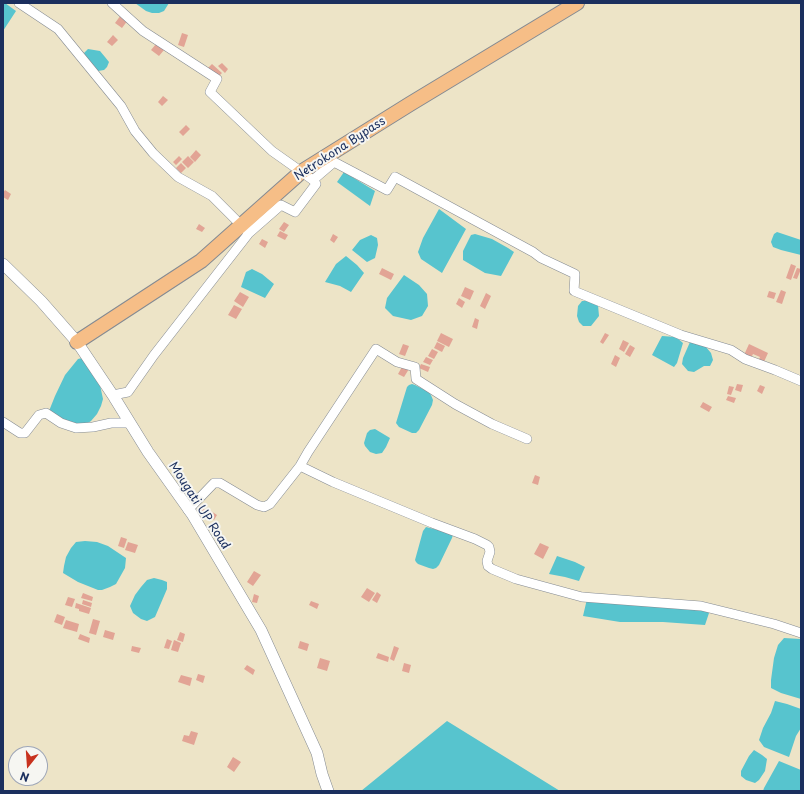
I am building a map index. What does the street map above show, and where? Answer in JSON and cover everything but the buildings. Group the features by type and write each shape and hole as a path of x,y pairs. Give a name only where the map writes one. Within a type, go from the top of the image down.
{"main road":[{"name":"Netrokona Bypass","path":"77,342 201,261 246,229 301,172 577,3"}],"street":[{"path":"19,3 58,29 121,106 135,131 153,153 178,177 212,196 246,229"},
{"path":"112,3 143,31 217,79 210,92 272,151 313,180 316,184 296,212 281,205 246,229 128,392 118,394 114,397"},
{"path":"313,180 334,162 387,190 395,177 533,252 541,258 575,274 574,291 681,335 732,350 745,359 801,381"},
{"name":"Mougati UP Road","path":"3,264 41,301 77,342 114,397 148,452 188,510 261,630 317,753 328,791"},
{"path":"188,510 214,484 220,484 257,505 264,507 270,504 300,466 376,349 397,362 415,367 416,379 455,404 492,424 528,439"},
{"path":"3,422 20,433 25,433 38,415 46,414 61,423 76,428 93,427 111,423 130,423"},
{"path":"300,466 333,482 432,523 475,538 489,547 490,552 487,561 488,566 516,579 582,597 700,606 774,624 801,633"}],"water":[{"path":"3,3 16,11 3,31"},
{"path":"135,3 169,3 164,11 152,13 146,11"},
{"path":"88,49 100,51 109,62 104,70 98,71 86,59 84,53"},
{"path":"344,172 375,191 370,206 337,182"},
{"path":"439,209 466,229 442,273 421,259 418,252 423,238"},
{"path":"777,232 801,240 801,255 773,247 771,242 774,234"},
{"path":"475,234 492,239 514,252 501,276 485,273 463,260 463,251 471,235"},
{"path":"371,235 377,238 378,245 375,258 367,262 352,250 360,240"},
{"path":"346,256 364,273 351,292 340,286 325,282 336,264"},
{"path":"252,269 262,274 274,284 265,298 241,287 246,272"},
{"path":"404,275 419,285 427,294 428,306 422,316 411,320 393,316 385,308 387,298"},
{"path":"582,301 588,301 598,305 599,316 591,326 583,326 579,322 577,316 578,306"},
{"path":"662,336 676,337 683,343 677,363 674,367 652,355"},
{"path":"690,342 706,347 711,353 713,360 710,366 704,366 694,372 688,371 682,364"},
{"path":"82,358 100,385 103,399 97,414 91,421 85,425 77,426 49,411 65,375 78,359"},
{"path":"412,384 429,392 433,400 432,405 416,433 412,433 399,427 396,423 407,387"},
{"path":"375,429 390,438 382,453 376,454 370,452 364,443 367,433 370,430"},
{"path":"426,527 453,535 439,565 433,569 418,564 415,560 423,531"},
{"path":"76,542 97,542 108,546 126,558 125,568 116,584 102,590 98,590 78,582 63,573 66,557 71,548"},
{"path":"557,556 585,567 579,581 549,574"},
{"path":"154,578 167,582 167,589 155,617 147,621 141,619 133,613 130,606 135,595 147,580"},
{"path":"587,599 710,610 705,625 663,622 620,622 583,616"},
{"path":"784,638 801,639 801,699 781,693 771,688 774,658 778,645"},
{"path":"775,701 801,709 801,728 796,736 789,757 764,747 759,740"},
{"path":"447,721 560,791 361,791"},
{"path":"754,750 767,759 765,771 755,783 746,780 741,776 741,771"},
{"path":"779,761 801,770 801,791 763,791"}]}
